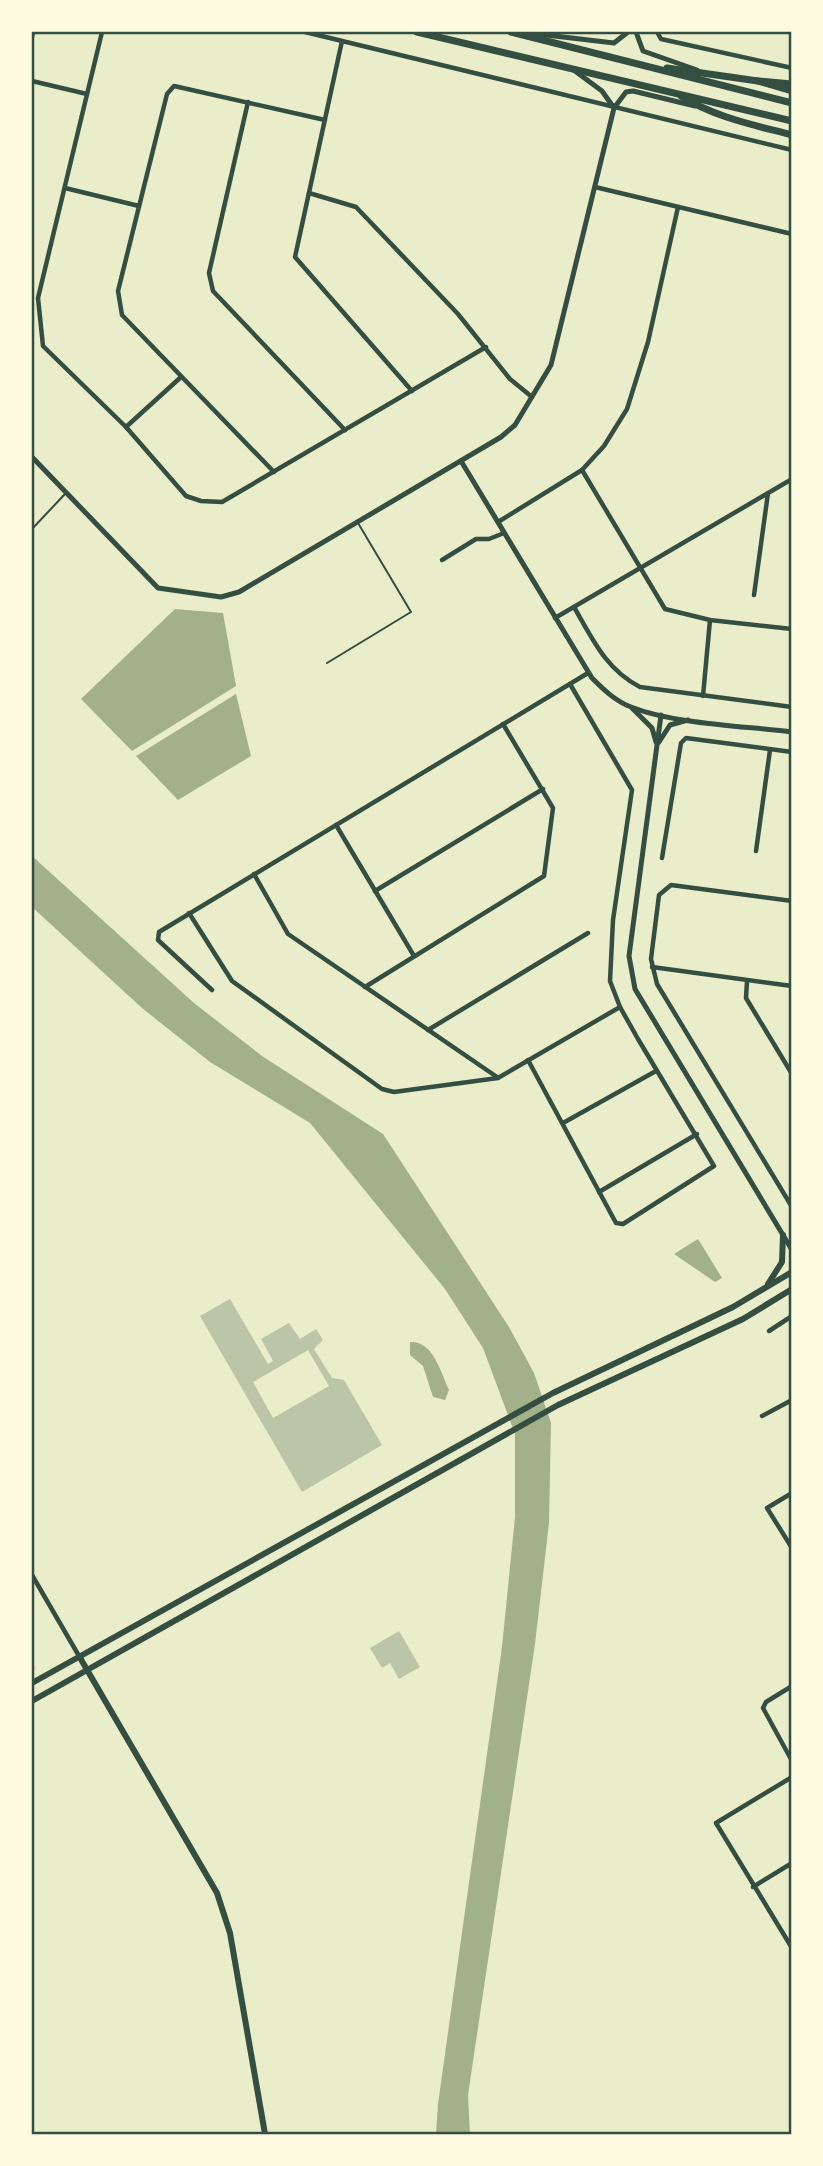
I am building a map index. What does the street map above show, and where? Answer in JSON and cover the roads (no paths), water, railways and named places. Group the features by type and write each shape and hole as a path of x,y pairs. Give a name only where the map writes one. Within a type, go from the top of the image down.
{"highway":[{"path":"417,32 792,121"},
{"path":"511,32 792,103"},
{"path":"625,62 792,84"},
{"path":"758,81 792,91"},
{"path":"675,92 698,107 792,135"}],"main road":[{"path":"764,1288 782,1262 783,1235 792,1239"},
{"path":"32,1683 554,1393 733,1307 792,1272"},
{"path":"32,1701 558,1405 743,1319 792,1289"},
{"path":"79,1656 217,1893 230,1933 265,2134"}],"street":[{"path":"32,37 33,32"},
{"path":"102,32 38,298 43,346 125,428 186,496 201,501 222,502 486,347"},
{"path":"305,32 792,150"},
{"path":"511,32 614,43 628,32"},
{"path":"636,32 643,51 710,74"},
{"path":"656,32 661,39 792,68"},
{"path":"342,41 295,257 412,391"},
{"path":"575,71 602,91 614,108"},
{"path":"32,81 87,94"},
{"path":"274,472 122,315 118,291 167,94 174,86 325,120"},
{"path":"32,457 158,588 220,597 239,592 509,432 533,398 551,365 614,108 626,92 633,91 698,107"},
{"path":"248,102 209,273 213,291 345,430"},
{"path":"595,187 792,234"},
{"path":"65,188 139,206"},
{"path":"309,193 341,200 356,207 486,347 510,379 533,398"},
{"path":"498,522 582,470 604,446 627,409 635,388 678,207"},
{"path":"125,428 181,377"},
{"path":"461,461 588,673 613,697 631,707 661,715 792,732"},
{"path":"582,470 665,609 710,620 792,629"},
{"path":"555,618 792,479"},
{"path":"754,595 768,492"},
{"path":"442,560 479,537 489,539 504,533"},
{"path":"574,607 597,646 620,677 649,689 792,707"},
{"path":"703,696 710,620"},
{"path":"212,990 158,940 159,932 588,673"},
{"path":"528,1060 616,1223 623,1224 715,1166 620,1007 610,970 613,920 632,790 570,684"},
{"path":"631,707 652,728 657,745"},
{"path":"661,715 629,956 635,989 792,1250"},
{"path":"657,745 670,725 691,719"},
{"path":"365,987 544,876 553,808 503,724"},
{"path":"662,858 681,743 686,738 792,752"},
{"path":"756,851 770,750"},
{"path":"375,891 543,789"},
{"path":"336,825 414,956"},
{"path":"254,874 288,934 498,1078"},
{"path":"792,901 671,885 666,887 659,895 652,967 657,984 792,1207"},
{"path":"189,913 232,981 382,1089 394,1092 498,1078 620,1007"},
{"path":"428,1030 588,933"},
{"path":"652,967 792,986"},
{"path":"747,981 746,998 792,1074"},
{"path":"563,1123 656,1070"},
{"path":"600,1192 697,1134"},
{"path":"769,1331 792,1316"},
{"path":"762,1416 792,1400"},
{"path":"792,1493 767,1508 792,1548"},
{"path":"32,1575 79,1656"},
{"path":"792,1686 766,1702 763,1708 792,1761"},
{"path":"792,1777 720,1819 717,1827 792,1948"},
{"path":"753,1887 792,1863"}],"lane":[{"path":"32,528 66,494"},
{"path":"327,663 411,612 358,522"}]}
